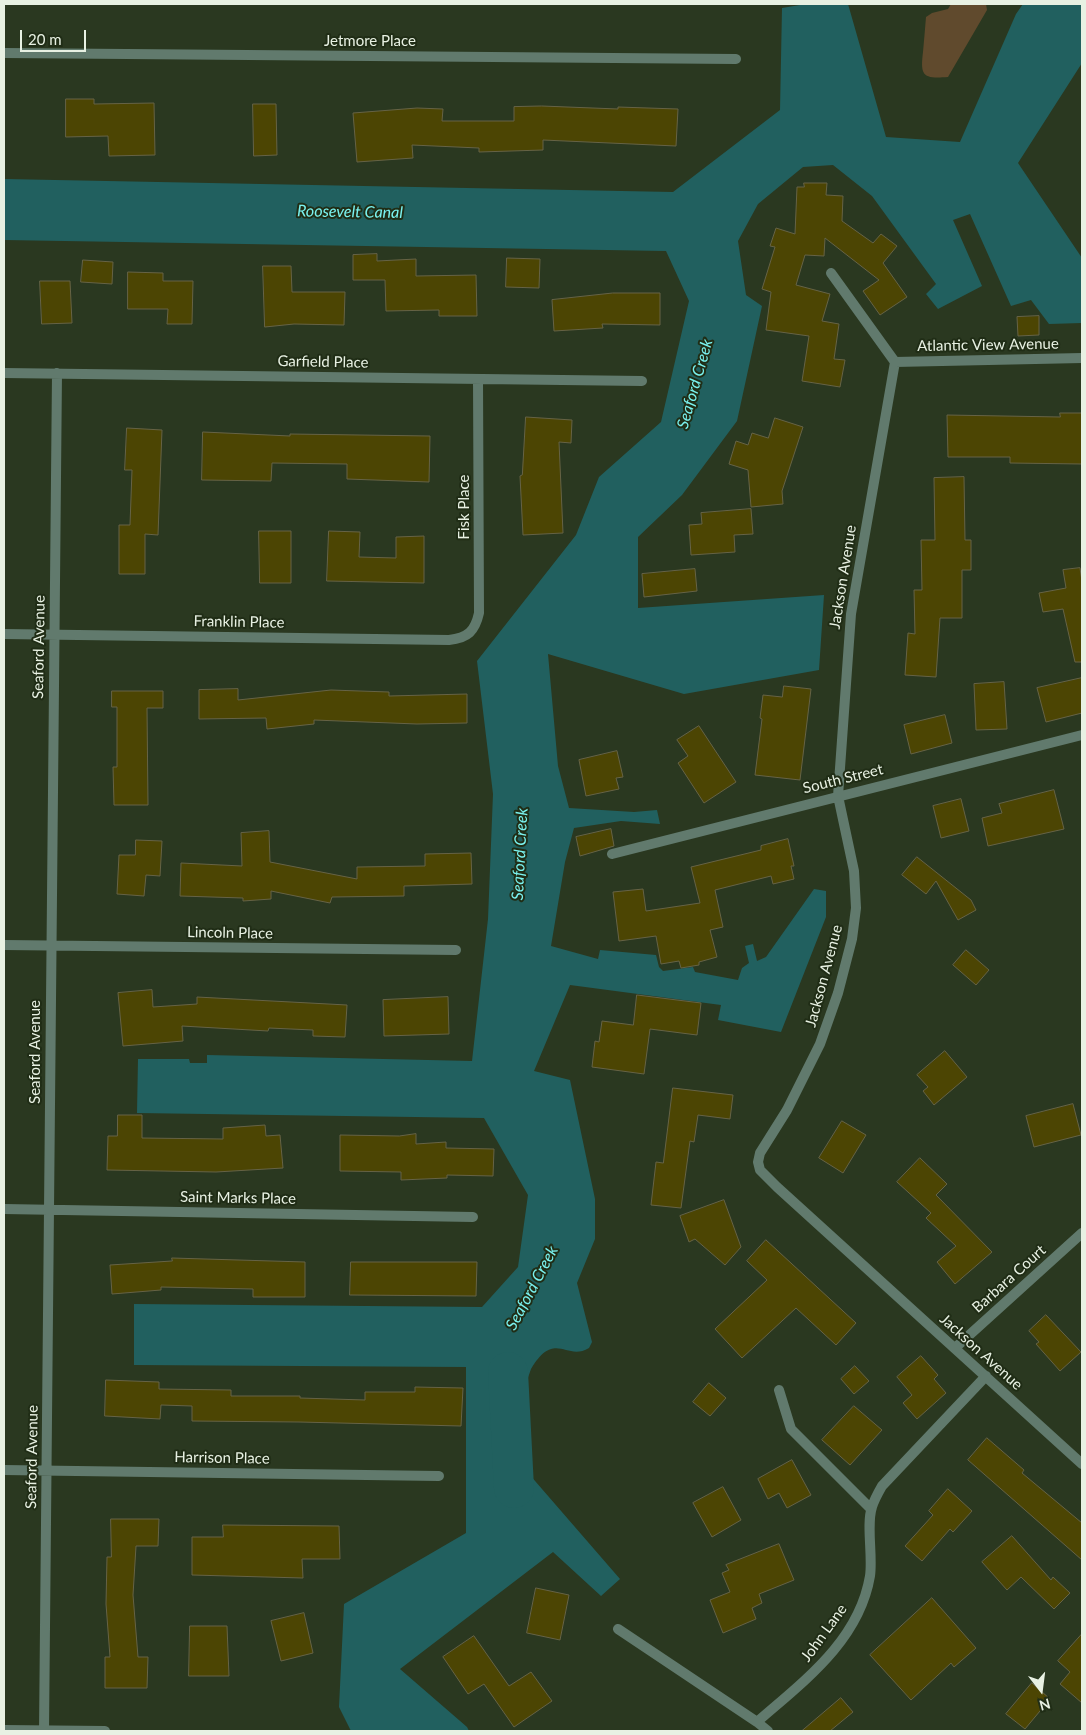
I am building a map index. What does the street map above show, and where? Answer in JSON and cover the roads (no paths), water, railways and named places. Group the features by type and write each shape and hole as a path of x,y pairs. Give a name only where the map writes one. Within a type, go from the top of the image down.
{"street":[{"name":"Jetmore Place","path":"4,53 736,59"},
{"path":"831,272 895,362"},
{"name":"Atlantic View Avenue","path":"895,362 1082,358"},
{"name":"Jackson Avenue","path":"895,362 851,614 838,796 854,871 856,908 852,939 838,993 820,1044 787,1110 760,1154 758,1162 760,1170 777,1186 1082,1464"},
{"name":"Garfield Place","path":"4,373 642,381"},
{"name":"Seaford Avenue","path":"44,1731 57,373"},
{"name":"Fisk Place","path":"471,633 477,625 479,613 478,379"},
{"name":"Franklin Place","path":"4,634 449,640 461,639 471,633"},
{"name":"South Street","path":"612,854 1082,735"},
{"name":"Lincoln Place","path":"4,945 456,950"},
{"name":"Saint Marks Place","path":"4,1209 472,1217"},
{"name":"Barbara Court","path":"955,1348 1082,1233"},
{"name":"John Lane","path":"759,1727 822,1665 852,1625 864,1600 870,1574 871,1508 882,1486 986,1376"},
{"path":"779,1390 790,1429 871,1508"},
{"name":"Harrison Place","path":"4,1470 439,1476"},
{"path":"618,1629 759,1727 768,1731"},
{"path":"4,1730 105,1731"}],"water":[{"name":"Roosevelt Canal","path":"806,4 848,4 886,137 960,142 1016,14 1023,4 1082,4 1082,63 1018,163 1082,258 1082,323 1049,324 1031,300 1011,306 970,214 953,220 982,286 938,309 926,294 936,284 872,196 833,165 803,167 758,204 738,241 746,295 762,306 737,421 682,495 638,537 638,608 824,595 819,670 684,694 548,654 558,766 569,808 634,812 657,810 660,824 621,821 574,828 565,862 551,946 598,959 600,950 656,955 659,967 663,971 693,967 695,972 738,980 742,968 749,963 745,946 753,944 757,961 766,957 814,889 826,891 826,917 781,1032 718,1020 721,1005 570,985 534,1071 570,1080 595,1199 595,1239 577,1283 592,1342 589,1348 581,1351 574,1352 554,1348 539,1357 531,1369 510,1430 529,1474 620,1579 601,1596 553,1552 400,1669 467,1727 469,1731 351,1731 339,1707 344,1604 466,1533 466,1367 134,1365 134,1304 482,1307 518,1267 528,1195 484,1118 137,1113 138,1059 189,1059 190,1063 207,1063 207,1055 472,1061 488,919 493,794 477,661 576,535 599,477 661,422 689,301 666,251 4,240 4,179 673,192 780,110 782,8"}],"waterway":[{"name":"Seaford Creek","path":"508,1372 514,1488"}]}
